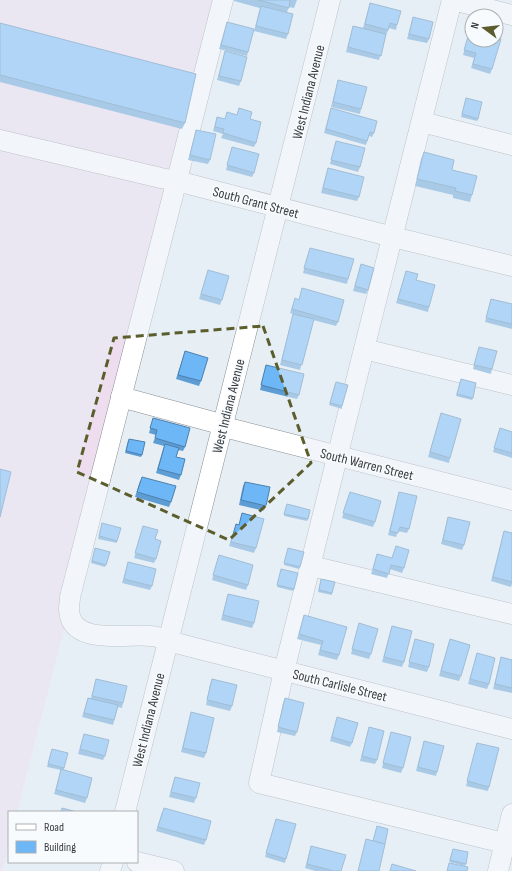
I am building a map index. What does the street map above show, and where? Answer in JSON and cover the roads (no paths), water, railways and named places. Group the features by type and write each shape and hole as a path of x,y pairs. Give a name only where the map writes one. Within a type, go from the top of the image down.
{"street":[{"name":"South Carlisle Street","path":"224,0 70,597 69,610 72,620 78,628 86,632 107,636 152,636 512,729"},
{"name":"West Indiana Avenue","path":"125,811 279,208 330,0"},
{"path":"509,844 259,783 284,670 453,0 512,15"},
{"path":"422,122 512,145"},
{"name":"South Grant Street","path":"0,140 177,181 392,237 512,266"},
{"path":"364,349 512,385"},
{"name":"South Warren Street","path":"121,397 213,422 232,429 512,500"},
{"path":"311,566 512,614"},
{"path":"498,871 509,844 512,814"},
{"path":"138,862 174,871"}]}
